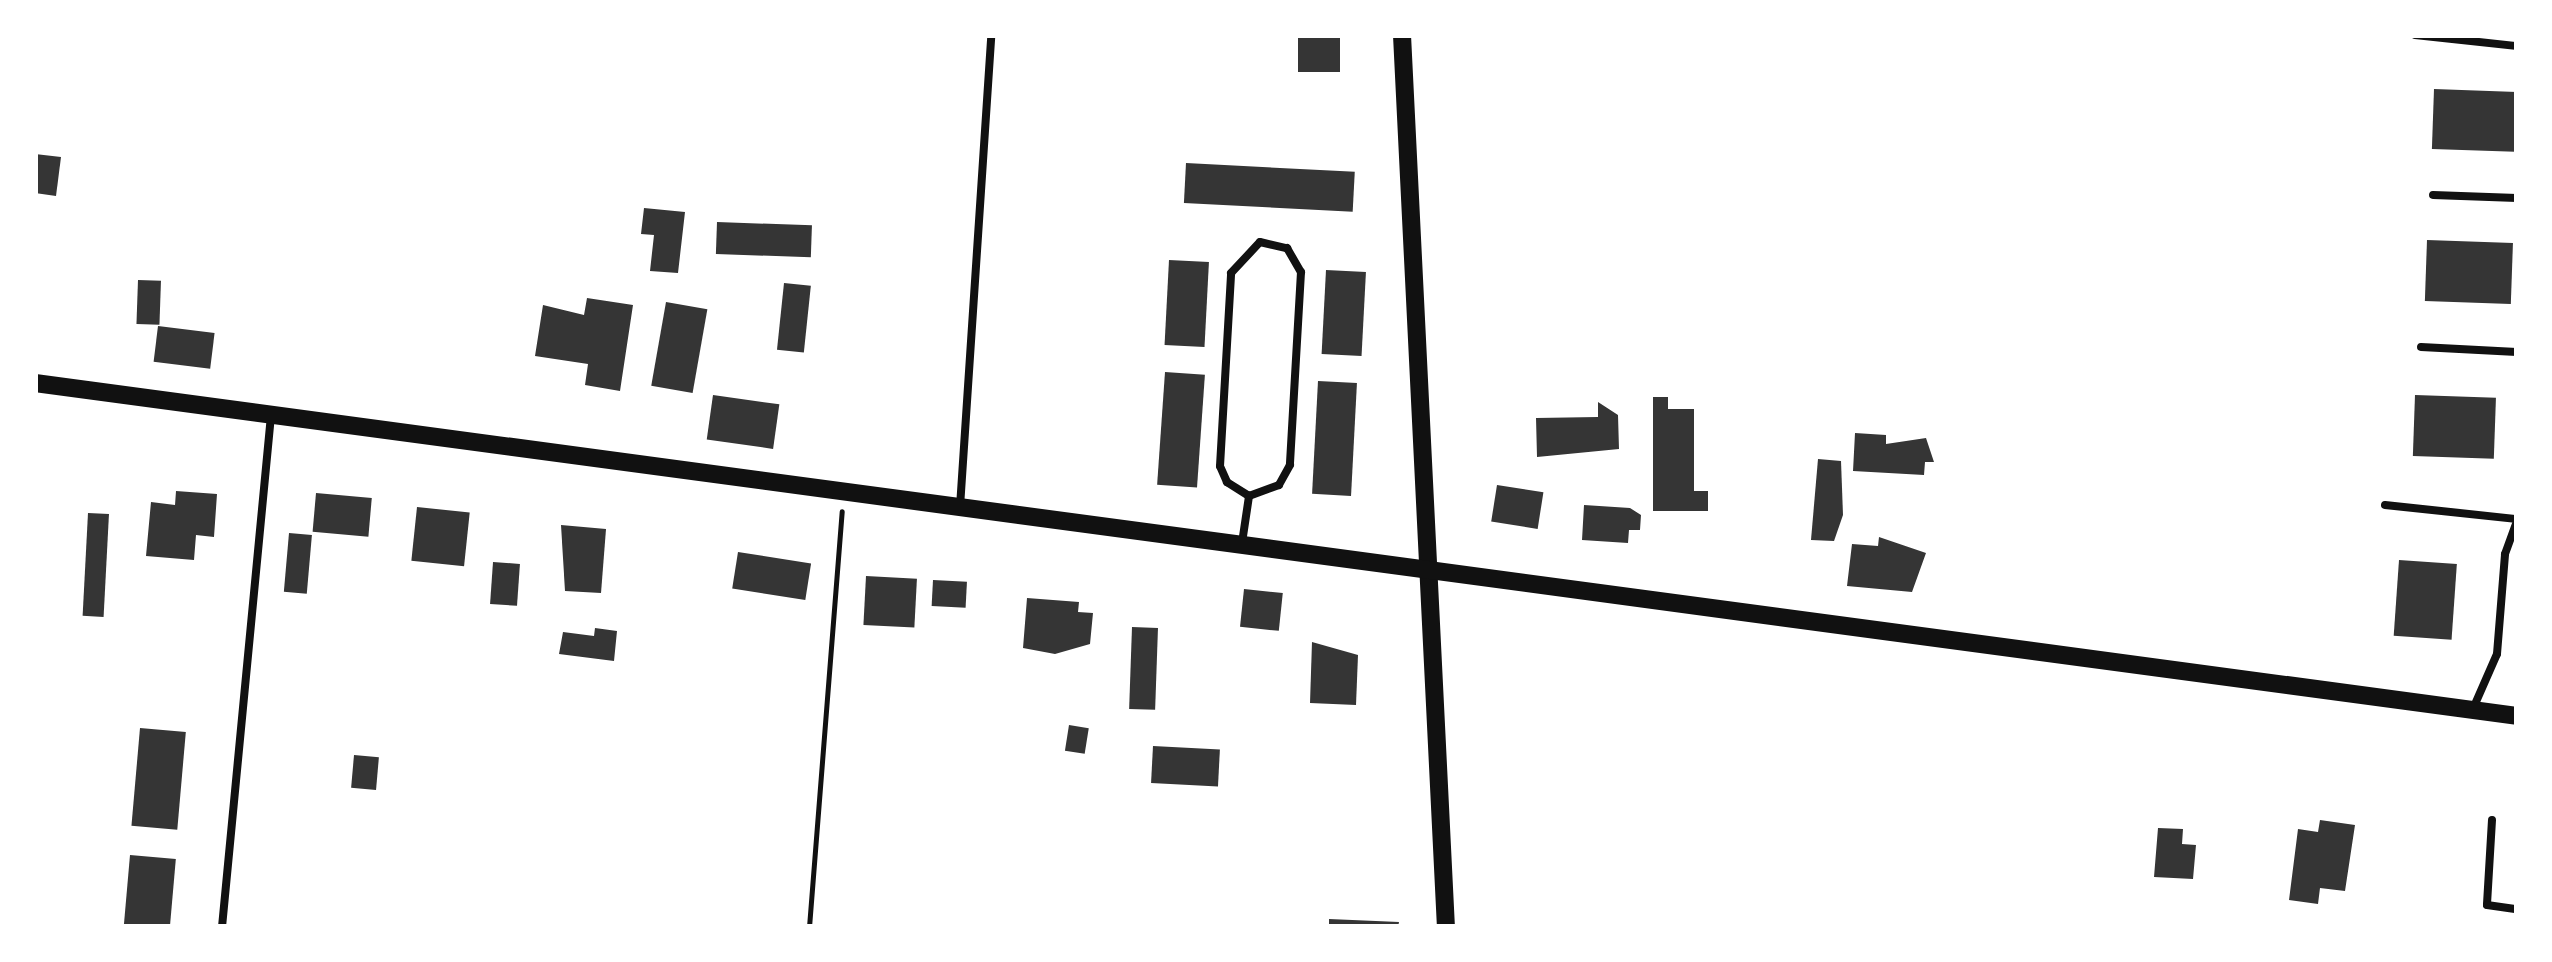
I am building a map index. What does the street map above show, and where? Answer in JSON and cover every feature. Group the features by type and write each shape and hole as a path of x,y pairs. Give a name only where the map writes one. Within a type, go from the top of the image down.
{"street":[{"path":"1402,35 1446,927"},
{"path":"35,383 2517,716"}],"lane":[{"path":"960,507 991,35"},
{"path":"2415,35 2517,46"},
{"path":"2432,195 2517,198"},
{"path":"1274,242 1301,272 1290,464 1280,486 1249,496 1226,482 1220,466 1231,273 1251,246 1274,242"},
{"path":"2421,348 2517,352"},
{"path":"222,927 271,414"},
{"path":"1242,544 1249,496"},
{"path":"2385,505 2517,520 2505,554 2497,654 2472,711"},
{"path":"2492,820 2487,905 2517,909"}],"path":[{"path":"809,927 844,491"}],"building":[{"path":"1298,35 1340,35 1340,72 1298,72"},
{"path":"2434,89 2517,92 2515,152 2432,149"},
{"path":"35,154 61,157 56,196 35,193"},
{"path":"1186,163 1355,172 1353,212 1184,203"},
{"path":"644,208 685,212 678,273 650,271 654,235 641,234"},
{"path":"717,222 812,225 811,257 716,254"},
{"path":"2427,240 2513,243 2511,304 2425,301"},
{"path":"1169,260 1209,262 1204,347 1165,345"},
{"path":"1326,270 1366,272 1362,356 1322,354"},
{"path":"138,280 161,281 159,325 136,324"},
{"path":"784,283 811,286 804,352 777,350"},
{"path":"587,298 633,305 620,391 585,385 588,364 535,356 543,305 584,315"},
{"path":"666,302 707,309 693,393 651,386"},
{"path":"158,326 215,333 210,369 154,362"},
{"path":"1165,372 1205,375 1197,488 1157,485"},
{"path":"1318,381 1357,383 1351,496 1312,494"},
{"path":"713,395 779,404 773,449 707,440"},
{"path":"2415,395 2496,398 2494,459 2413,456"},
{"path":"1653,397 1668,397 1668,409 1694,409 1694,491 1708,491 1708,511 1653,511"},
{"path":"1598,402 1618,415 1619,449 1537,457 1536,418 1598,417"},
{"path":"1855,433 1886,435 1886,444 1926,438 1934,462 1925,462 1924,475 1853,471"},
{"path":"1818,459 1841,461 1843,515 1834,541 1811,540"},
{"path":"1497,485 1543,492 1538,529 1491,522"},
{"path":"176,491 217,494 214,537 196,535 194,560 146,556 151,502 175,505"},
{"path":"316,493 372,498 368,537 313,532"},
{"path":"1584,505 1630,508 1641,515 1640,530 1629,530 1628,543 1582,540"},
{"path":"417,507 470,513 464,566 411,561"},
{"path":"88,513 109,514 104,617 83,616"},
{"path":"561,525 606,529 601,593 565,591"},
{"path":"289,533 312,535 307,594 284,592"},
{"path":"1879,537 1926,553 1912,592 1847,586 1852,544 1878,546"},
{"path":"738,552 811,564 805,600 732,589"},
{"path":"2399,560 2457,564 2452,640 2394,636"},
{"path":"493,562 520,564 517,606 490,604"},
{"path":"866,576 917,579 914,628 863,625"},
{"path":"933,580 967,582 966,608 932,606"},
{"path":"1244,589 1283,593 1279,631 1240,627"},
{"path":"1027,598 1079,602 1078,612 1093,613 1090,644 1055,654 1023,648"},
{"path":"1132,627 1158,628 1155,710 1129,709"},
{"path":"595,628 617,631 614,661 559,654 563,632 594,636"},
{"path":"1312,642 1358,655 1356,705 1310,703"},
{"path":"1069,725 1089,728 1085,754 1065,751"},
{"path":"140,728 186,732 177,830 131,826"},
{"path":"1153,746 1220,750 1218,786 1151,783"},
{"path":"354,755 379,757 376,790 351,788"},
{"path":"2320,820 2355,825 2345,891 2320,888 2318,904 2289,900 2298,829 2318,832"},
{"path":"2158,828 2183,829 2182,844 2196,845 2193,879 2154,877"},
{"path":"130,855 176,859 170,927 124,927"},
{"path":"1329,919 1399,922 1398,927 1329,927"}]}
